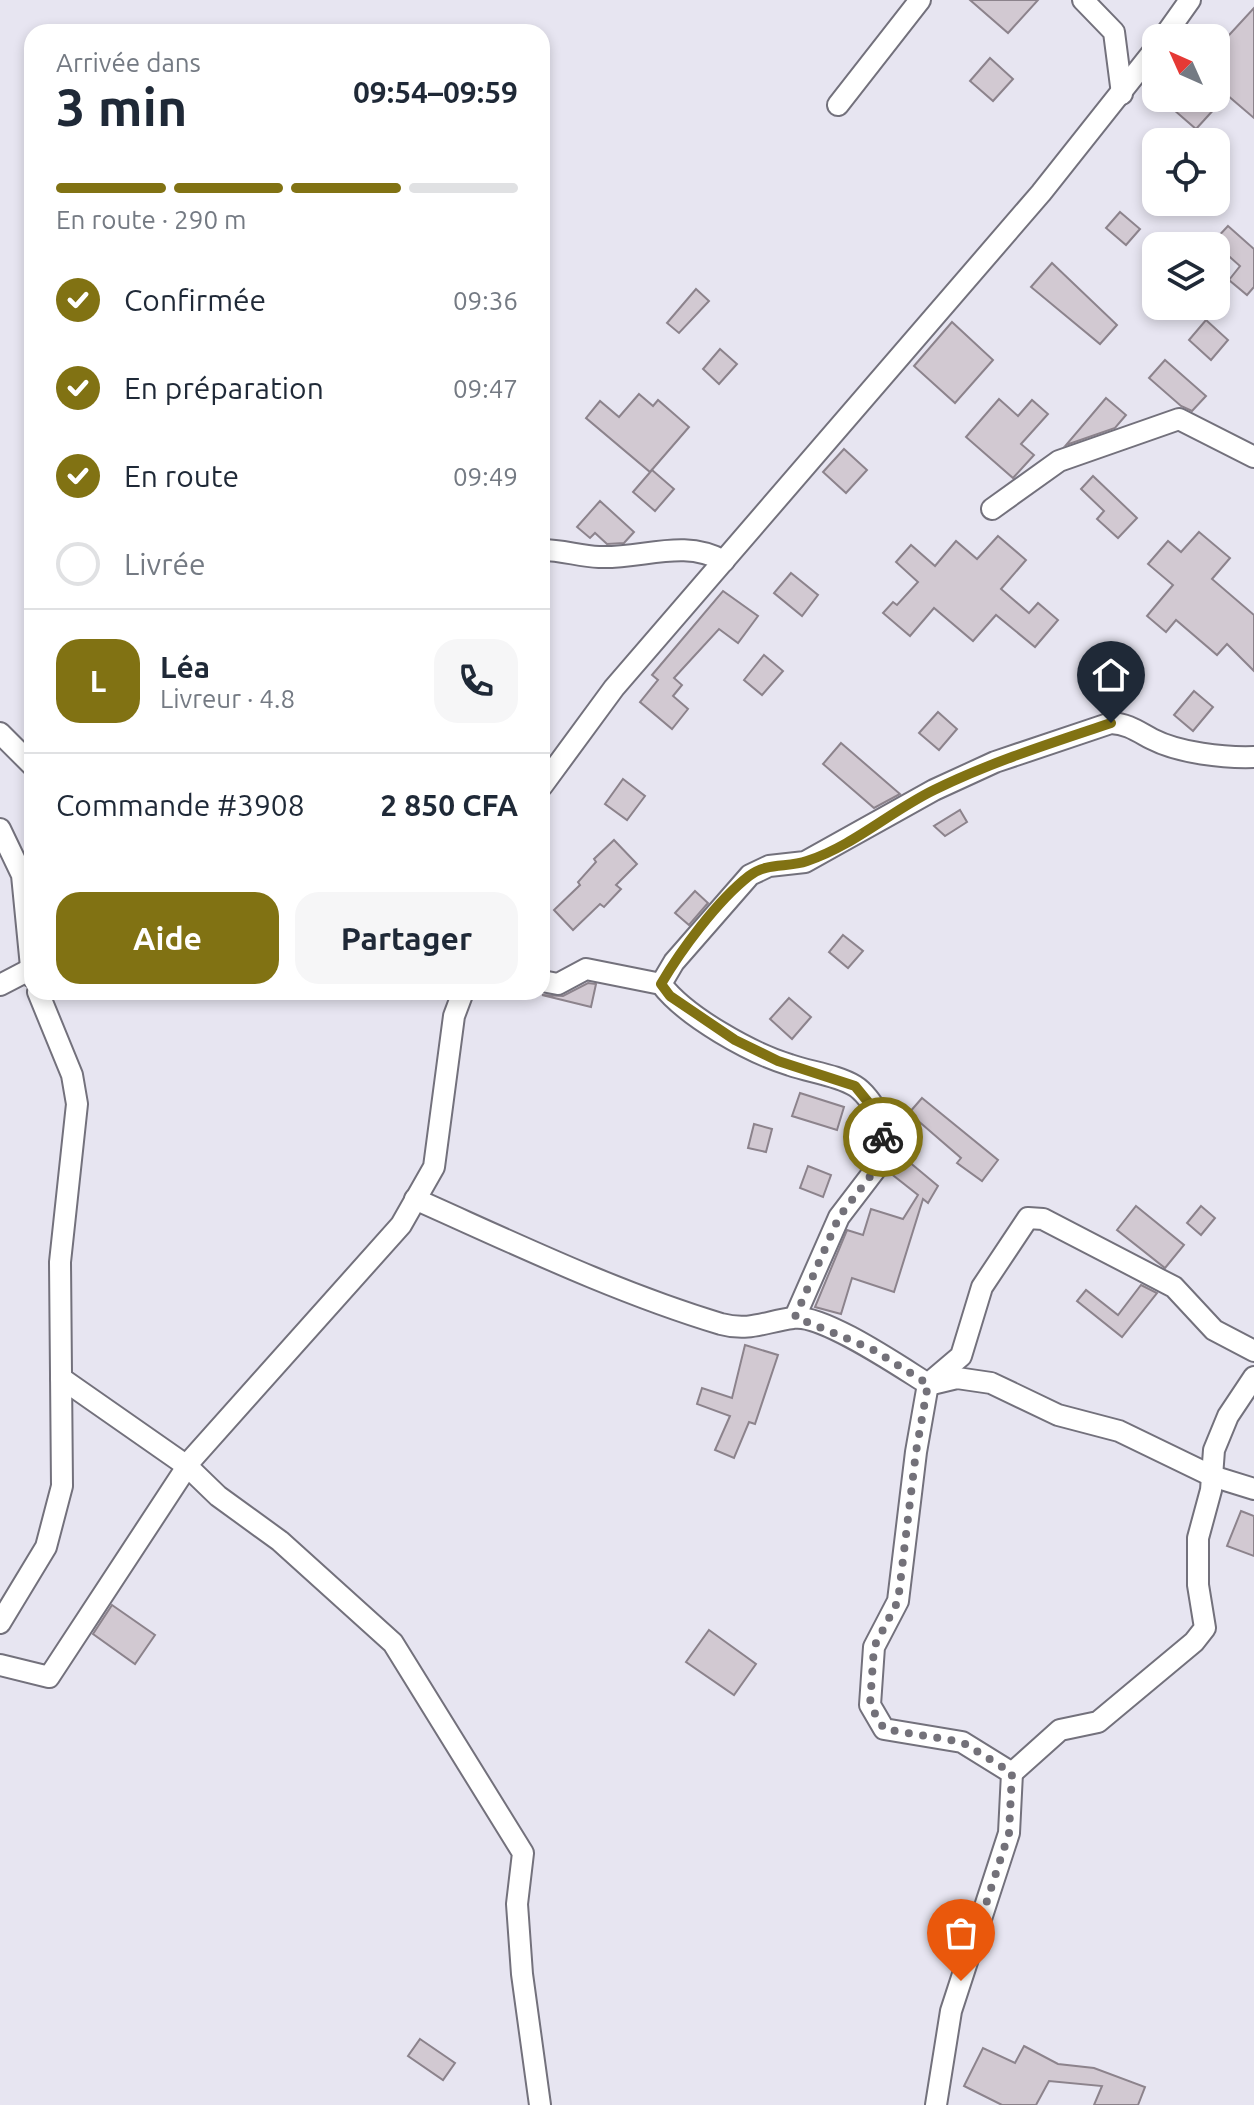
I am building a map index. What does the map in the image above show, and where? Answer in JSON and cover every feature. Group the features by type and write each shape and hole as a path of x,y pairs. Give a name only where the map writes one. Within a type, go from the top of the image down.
{"street":[{"path":"838,105 920,0"},
{"path":"1083,0 1114,32 1122,94"},
{"path":"1173,24 1190,0"},
{"path":"550,775 614,688 1032,204 1142,67"},
{"path":"992,509 1059,461 1179,419 1254,457"},
{"path":"550,550 600,557 704,549 724,561"},
{"path":"661,984 674,962 750,875 769,866 805,862 855,838 934,790 995,762 1111,723 1125,724 1153,740 1174,746 1254,757"},
{"path":"0,733 24,757"},
{"path":"0,829 22,875 24,893"},
{"path":"550,982 558,984 586,969 661,984 670,996 735,1040 778,1061 855,1086 886,1124 878,1166 839,1217 795,1317"},
{"path":"0,985 24,976"},
{"path":"0,1623 46,1547 62,1486 60,1262 77,1104 72,1075 41,1000"},
{"path":"0,1665 49,1677 187,1466 401,1225 434,1167 454,1016 460,1000"},
{"path":"415,1199 594,1279 725,1325 765,1327 795,1317 872,1349 928,1384 957,1378 991,1383 1058,1415 1119,1431 1212,1476 1254,1489"},
{"path":"1012,1773 962,1742 884,1729 870,1705 874,1647 898,1601 916,1452 928,1384 961,1356 982,1287 1028,1218 1043,1219 1174,1287 1214,1330 1254,1351"},
{"path":"936,2105 951,2011 1009,1833 1012,1773 1060,1730 1098,1722 1194,1642 1205,1628 1198,1585 1198,1538 1212,1476 1214,1450 1254,1377"},
{"path":"61,1378 187,1466 218,1496 280,1541 393,1643 523,1853 517,1904 522,1974 540,2105"}],"building":[{"path":"970,0 1038,0 1008,33"},
{"path":"1254,8 1254,118 1230,98 1230,34"},
{"path":"990,58 1013,79 993,101 970,81"},
{"path":"1176,112 1212,112 1195,128"},
{"path":"1120,212 1140,229 1126,245 1106,228"},
{"path":"1228,226 1254,249 1254,287 1247,295 1230,281 1240,266 1230,257 1230,232 1222,232"},
{"path":"1052,263 1117,325 1100,344 1031,287"},
{"path":"696,289 709,301 679,333 667,323"},
{"path":"1206,320 1228,340 1211,360 1189,340"},
{"path":"952,322 993,360 955,403 914,366"},
{"path":"720,349 737,364 719,384 703,369"},
{"path":"1165,360 1206,396 1192,411 1181,406 1149,378"},
{"path":"639,394 653,406 658,400 689,427 650,472 586,418 600,401 619,417"},
{"path":"1106,398 1126,415 1115,428 1066,445"},
{"path":"999,399 1018,416 1032,400 1048,414 1021,444 1034,455 1013,478 966,437"},
{"path":"844,449 867,470 846,493 823,472"},
{"path":"652,470 674,489 655,511 633,492"},
{"path":"1093,476 1137,518 1118,538 1097,519 1104,511 1081,489"},
{"path":"600,501 634,532 624,543 607,544 595,533 590,538 577,527"},
{"path":"1199,532 1230,558 1212,579 1254,615 1254,671 1227,644 1217,655 1176,620 1166,632 1147,616 1173,585 1148,564 1168,541 1181,552"},
{"path":"998,536 1026,560 1001,589 1029,613 1038,603 1058,620 1035,647 996,615 973,641 934,608 910,636 883,613 893,602 897,605 918,582 896,562 911,545 935,566 956,541 977,559"},
{"path":"791,573 818,595 802,616 774,593"},
{"path":"723,591 758,616 738,643 719,629 674,678 682,685 673,696 688,709 672,729 640,702 658,680 652,675"},
{"path":"764,655 783,671 762,695 744,680"},
{"path":"1194,691 1213,707 1193,731 1174,715"},
{"path":"938,712 957,729 939,750 919,733"},
{"path":"841,743 900,794 874,808 823,764"},
{"path":"623,779 645,796 627,820 605,804"},
{"path":"960,810 967,822 945,836 934,826"},
{"path":"614,840 637,864 616,885 621,889 604,907 600,904 573,930 554,910 580,885 578,882 596,862 594,859"},
{"path":"695,891 708,903 689,925 675,913"},
{"path":"843,935 863,951 848,968 829,952"},
{"path":"588,983 596,984 591,1007 550,997 563,996"},
{"path":"789,998 811,1017 792,1039 770,1019"},
{"path":"800,1093 844,1107 837,1130 792,1116"},
{"path":"922,1098 998,1160 982,1181 957,1163 961,1158 909,1113"},
{"path":"754,1124 772,1129 766,1152 748,1148"},
{"path":"902,1156 938,1186 928,1203 923,1199 894,1292 852,1278 841,1314 815,1307 847,1230 863,1235 871,1209 903,1219 918,1195 889,1172"},
{"path":"808,1166 831,1175 823,1197 800,1188"},
{"path":"1136,1206 1184,1245 1165,1268 1117,1230"},
{"path":"1201,1206 1215,1218 1201,1235 1187,1223"},
{"path":"1141,1285 1157,1293 1122,1337 1077,1301 1086,1290 1118,1315"},
{"path":"745,1345 778,1355 755,1424 749,1422 734,1458 715,1450 730,1416 697,1404 702,1388 732,1398"},
{"path":"1241,1511 1254,1516 1254,1556 1227,1546"},
{"path":"112,1605 155,1635 135,1664 93,1634"},
{"path":"709,1630 756,1664 734,1695 686,1662"},
{"path":"420,2039 455,2063 443,2080 408,2056"},
{"path":"1024,2046 1058,2064 1094,2068 1145,2087 1138,2105 1094,2105 1102,2086 1049,2081 1036,2105 1002,2105 964,2086 983,2048 1015,2063"}],"way so far":[{"path":"883,1137 878,1166 839,1217 795,1317 822,1325 872,1349 928,1384 916,1452 898,1601 874,1647 870,1705 884,1729 962,1742 1012,1773 1009,1833 961,1981"}],"route":[{"path":"883,1137 886,1124 855,1086 778,1061 735,1040 670,996 661,984 674,962 750,875 769,866 805,862 855,838 934,790 995,762 1111,723"}]}
